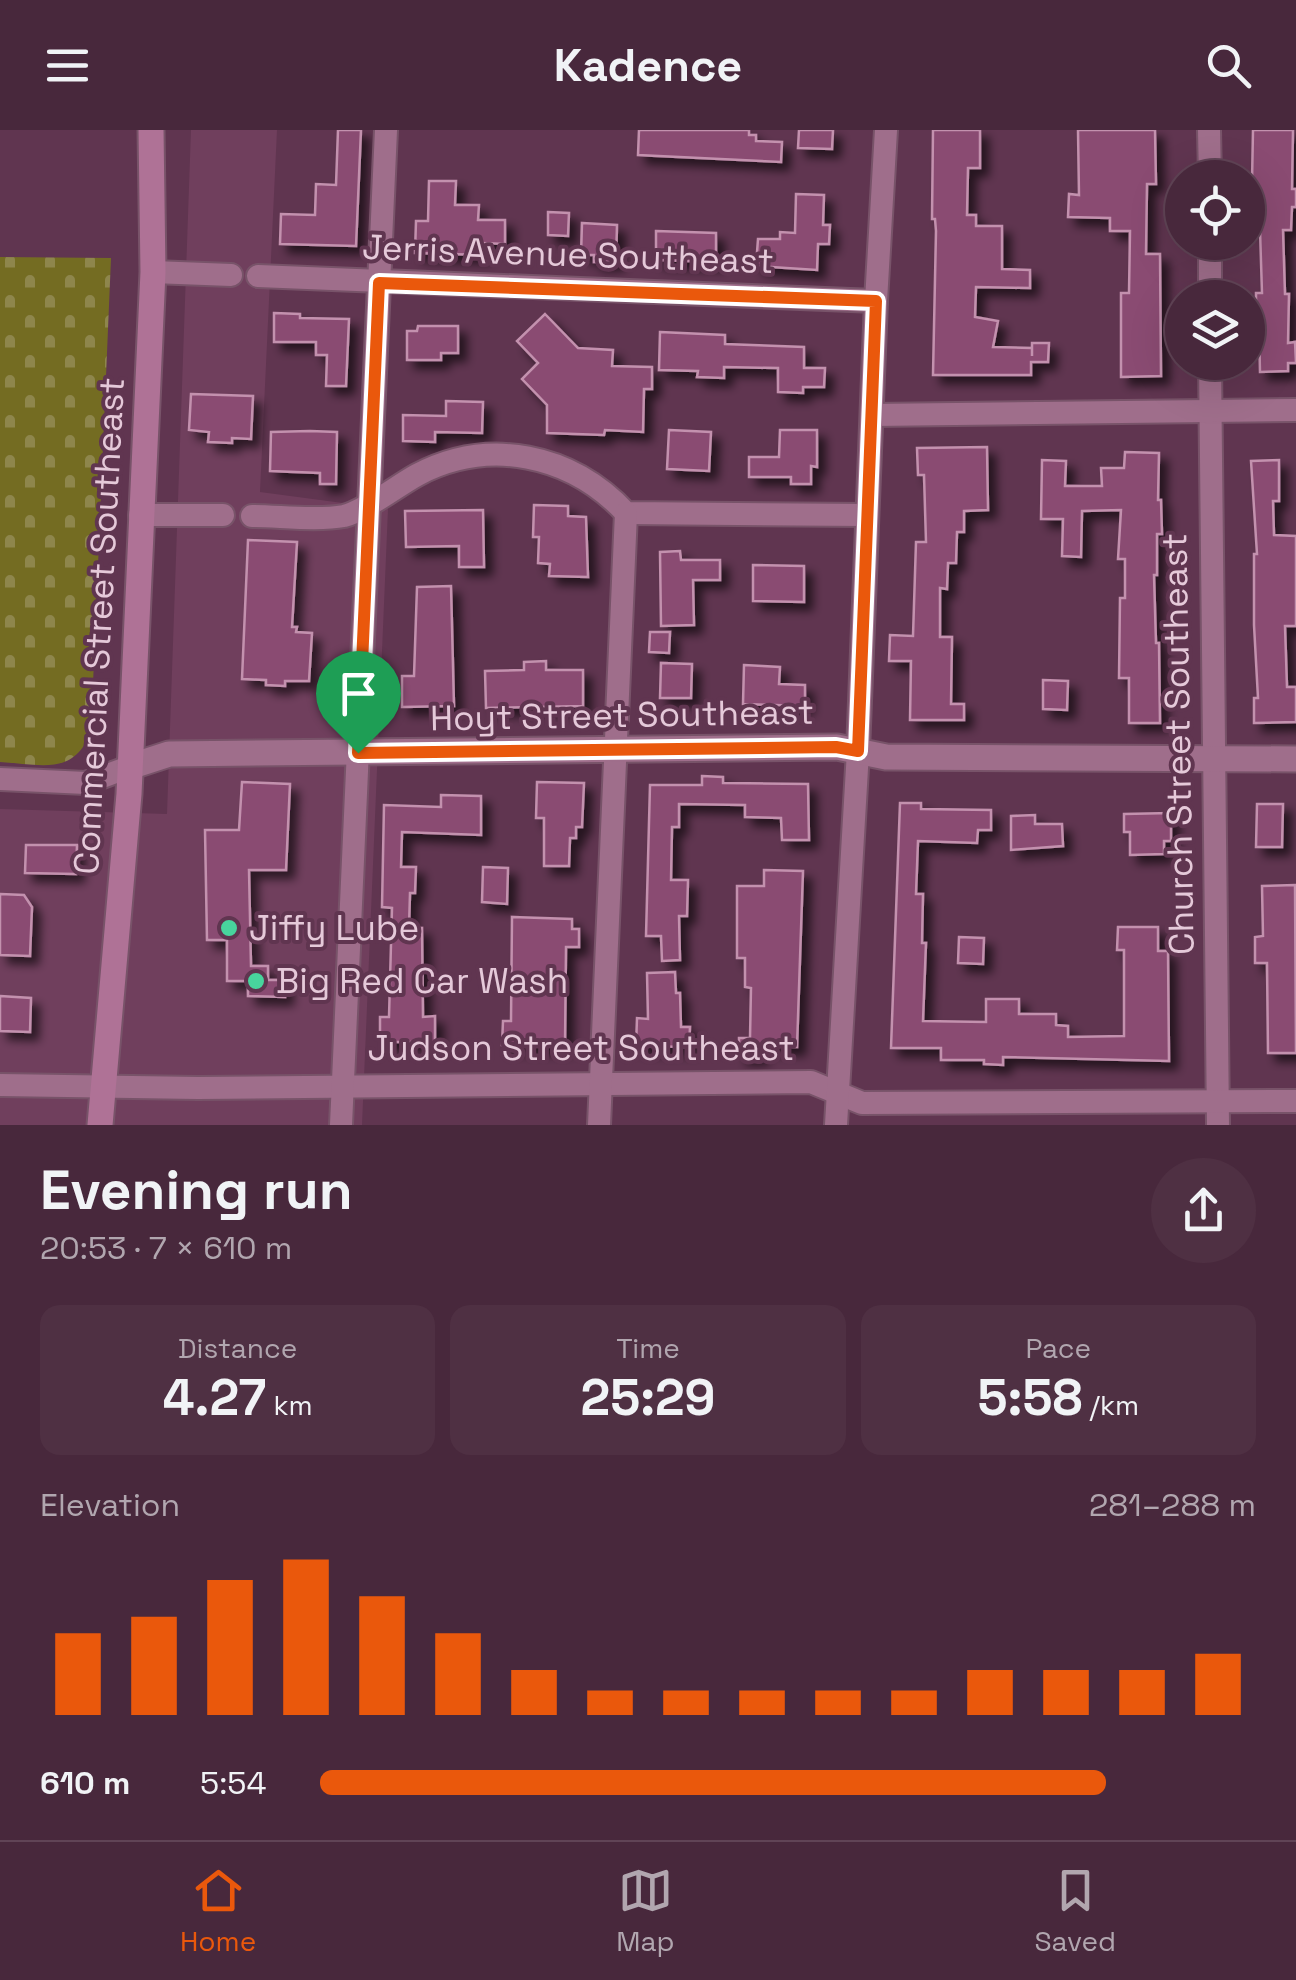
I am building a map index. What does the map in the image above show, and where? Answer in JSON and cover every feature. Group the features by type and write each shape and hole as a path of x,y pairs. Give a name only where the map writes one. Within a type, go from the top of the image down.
{"main road":[{"name":"Commercial Street Southeast","path":"100,1125 129,767 153,272 152,130"}],"street":[{"path":"341,1125 386,130"},
{"path":"836,1125 858,751 886,130"},
{"path":"1210,130 1210,160"},
{"path":"153,272 231,276"},
{"name":"Jerris Avenue Southeast","path":"258,276 876,301"},
{"name":"Church Street Southeast","path":"1210,380 1218,1125"},
{"path":"872,415 1296,410"},
{"path":"252,516 346,516 446,462 473,456 516,455 564,466 607,492 626,512 867,515"},
{"path":"598,1125 626,512"},
{"path":"140,515 223,515"},
{"name":"Hoyt Street Southeast","path":"129,767 169,754 836,747 886,757 1296,759"},
{"path":"0,779 86,783 129,767"},
{"name":"Judson Street Southeast","path":"0,1085 101,1088 811,1082 862,1104 1296,1100"}],"shaded area":[{"path":"191,130 277,130 260,492 388,509 362,1125 0,1125 0,809 167,814"}],"green space":[{"path":"0,257 111,258 91,731 75,756 54,764 0,762"}],"building":[{"path":"338,130 361,130 356,246 280,244 281,214 315,215 316,184 336,185"},
{"path":"639,130 749,130 749,135 756,135 756,141 782,142 781,162 638,155"},
{"path":"799,130 833,130 832,149 798,148"},
{"path":"933,130 980,130 980,168 968,168 967,215 976,215 976,226 1002,226 1002,269 1030,270 1030,288 976,287 975,317 998,321 993,347 1032,348 1032,343 1049,343 1048,362 1031,362 1031,375 933,375"},
{"path":"1078,130 1155,130 1156,184 1147,184 1146,254 1160,254 1161,376 1121,377 1121,293 1129,293 1130,231 1110,231 1110,218 1068,217 1069,194 1079,195"},
{"path":"1253,130 1293,130 1292,189 1296,189 1296,207 1292,207 1291,230 1283,230 1285,294 1289,294 1288,343 1295,342 1296,363 1288,363 1288,371 1265,372 1265,280 1262,280 1261,260 1265,260 1265,160 1252,160"},
{"path":"429,181 456,181 455,205 479,205 478,220 505,220 505,244 483,243 482,255 415,253 416,221 428,221"},
{"path":"796,194 824,195 823,225 830,225 829,244 818,244 817,270 756,266 758,239 780,239 780,232 795,233"},
{"path":"548,212 569,213 568,236 548,235"},
{"path":"582,223 617,225 616,262 594,262 594,255 581,255"},
{"path":"656,231 716,233 716,262 656,260"},
{"path":"274,313 349,319 346,386 326,386 327,355 316,355 316,342 274,342"},
{"path":"545,314 578,348 613,350 612,366 652,367 652,389 644,389 643,432 547,433 547,405 522,379 538,363 517,341"},
{"path":"418,326 458,326 458,353 441,353 441,360 407,360 407,331 417,331"},
{"path":"660,332 725,335 725,344 804,347 804,368 825,368 824,387 803,387 803,393 778,392 778,368 724,367 724,378 697,377 698,371 659,370"},
{"path":"191,394 253,396 251,439 208,442 209,432 189,430"},
{"path":"446,401 483,402 482,433 435,432 435,442 403,441 403,415 446,416"},
{"path":"669,430 711,432 709,471 667,469"},
{"path":"780,430 817,430 817,467 811,466 811,484 791,484 791,477 749,477 749,457 779,457"},
{"path":"271,432 337,432 336,484 320,484 320,473 270,471"},
{"path":"987,447 988,510 964,511 964,532 957,532 956,563 948,563 947,589 940,588 940,637 952,637 951,704 964,704 964,720 910,720 911,661 889,661 890,635 913,636 916,542 926,542 924,475 918,475 917,448"},
{"path":"1125,452 1159,453 1162,534 1157,534 1154,575 1160,723 1129,723 1129,678 1119,678 1120,598 1125,598 1125,559 1118,559 1121,510 1082,511 1081,557 1062,556 1063,519 1041,519 1042,460 1066,461 1065,486 1102,486 1101,468 1124,468"},
{"path":"1279,460 1279,501 1273,501 1274,535 1296,536 1296,626 1285,626 1287,687 1296,687 1296,722 1254,723 1254,698 1258,698 1254,625 1257,554 1251,461"},
{"path":"534,505 568,506 568,516 586,517 588,577 549,576 550,564 538,563 539,537 533,537"},
{"path":"483,510 484,567 459,567 459,546 406,547 405,511"},
{"path":"248,540 297,542 292,627 297,627 296,632 312,633 309,681 285,681 285,686 242,679"},
{"path":"680,551 681,560 720,560 720,580 693,580 694,625 661,626 660,552"},
{"path":"753,565 804,566 804,602 753,601"},
{"path":"451,586 454,706 402,707 402,676 414,676 417,587"},
{"path":"650,632 670,632 669,653 649,652"},
{"path":"546,661 546,670 583,670 583,706 486,708 485,671 524,670 524,662"},
{"path":"661,663 692,664 691,698 660,698"},
{"path":"744,665 780,667 779,684 805,685 805,706 743,704"},
{"path":"1043,680 1068,681 1067,710 1043,709"},
{"path":"702,776 723,777 723,783 808,784 809,840 782,840 781,818 745,817 745,805 679,804 679,827 672,827 671,880 688,880 687,916 679,916 680,960 662,961 661,936 646,936 650,785 702,785"},
{"path":"242,782 290,784 286,870 249,870 251,966 268,966 268,980 285,980 285,997 248,996 248,981 227,981 227,940 207,940 205,830 239,830"},
{"path":"537,782 584,783 582,827 576,827 576,838 570,838 569,866 544,866 544,818 536,818"},
{"path":"441,795 481,796 481,835 402,832 401,867 416,867 409,928 422,928 423,1017 435,1016 435,1042 380,1042 380,1017 389,1017 392,908 382,907 384,805 441,807"},
{"path":"900,803 921,803 921,809 991,810 991,830 978,830 977,843 918,841 916,894 923,894 922,943 926,943 923,1021 986,1022 986,999 1019,999 1019,1014 1056,1014 1056,1025 1068,1026 1068,1037 1124,1036 1124,950 1117,950 1118,927 1158,927 1158,951 1168,951 1169,1061 1003,1057 1003,1065 984,1064 984,1060 941,1060 941,1048 891,1048"},
{"path":"1257,804 1283,804 1282,847 1256,847"},
{"path":"1171,813 1171,841 1164,841 1164,854 1130,855 1130,832 1124,832 1124,814"},
{"path":"1035,815 1035,824 1062,824 1063,846 1011,850 1011,816"},
{"path":"26,845 77,845 76,874 25,873"},
{"path":"483,867 508,868 507,904 482,902"},
{"path":"764,870 803,871 797,1047 760,1046 760,1056 739,1056 739,1038 750,1038 751,988 745,987 745,958 737,958 737,886 764,886"},
{"path":"1295,885 1296,1053 1268,1053 1267,963 1255,963 1255,937 1263,936 1262,886"},
{"path":"0,894 24,895 32,907 30,956 0,955"},
{"path":"512,917 572,919 572,929 579,929 579,947 566,947 565,1046 502,1045 503,1021 511,1021"},
{"path":"959,937 984,938 983,964 958,963"},
{"path":"675,972 681,1027 690,1027 689,1047 636,1046 637,1018 648,1019 647,973"},
{"path":"0,996 31,998 30,1032 0,1031"}],"place":[{"name":"Jiffy Lube","path":"229,928"},
{"name":"Big Red Car Wash","path":"256,981"}],"route":[{"path":"379,283 876,301 858,751 836,747 358,753 379,283"}]}
